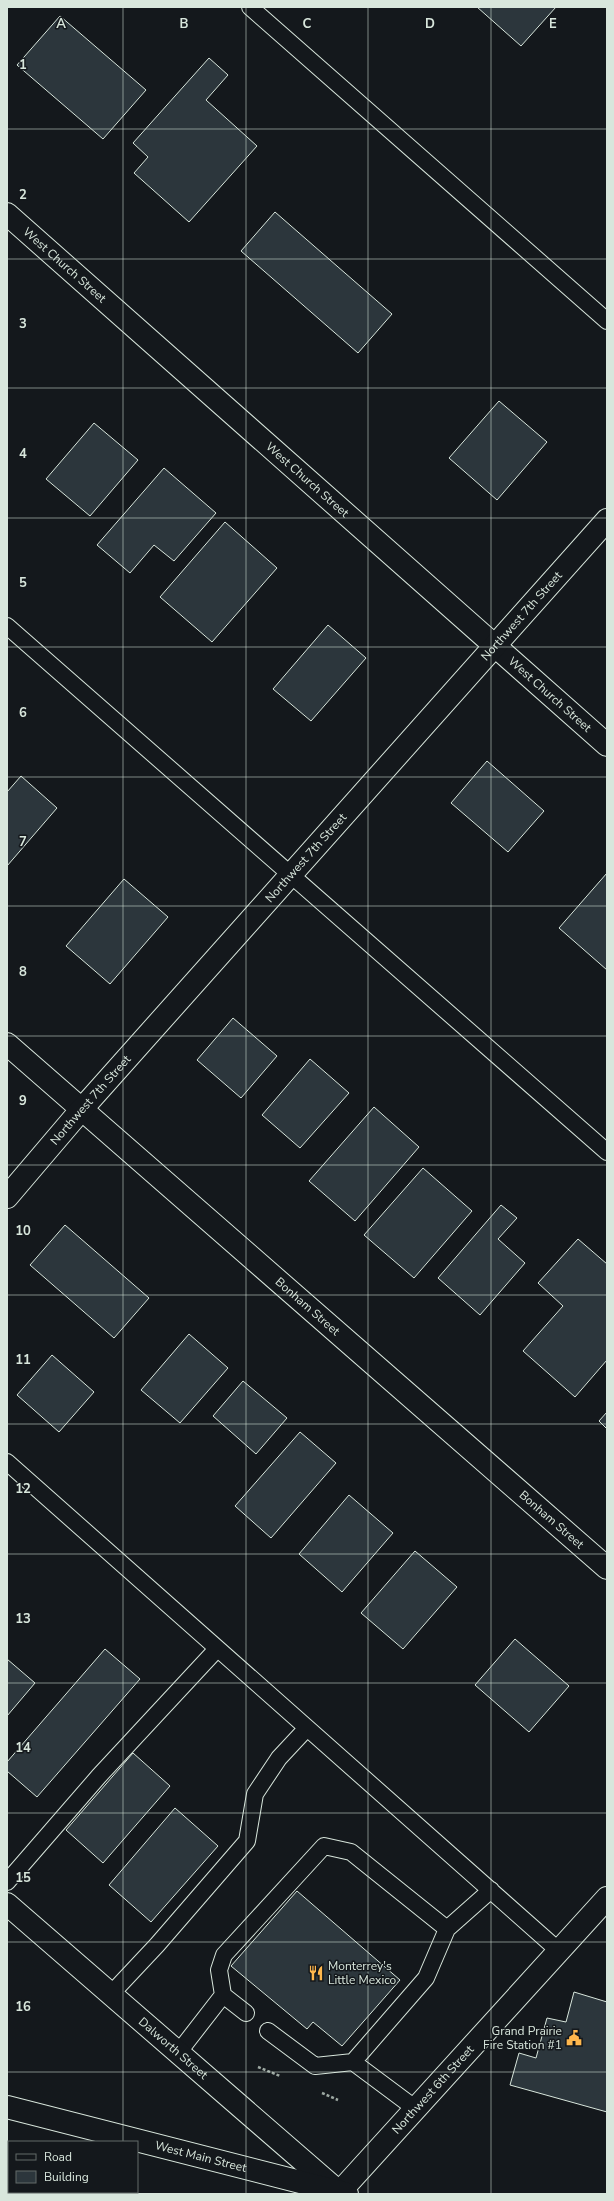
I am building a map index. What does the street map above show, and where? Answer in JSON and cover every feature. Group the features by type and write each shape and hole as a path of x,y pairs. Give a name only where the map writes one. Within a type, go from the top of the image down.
{"street":[{"name":"West Church Street","path":"7,214 607,745"},
{"name":"Northwest 7th Street","path":"7,1197 291,874 607,520"},
{"name":"Bonham Street","path":"7,1044 607,1568"},
{"name":"Northwest 6th Street","path":"341,2193 607,1898"},
{"name":"Dalworth Street","path":"7,1904 341,2193"},
{"name":"West Main Street","path":"7,2107 341,2193"}],"lane":[{"path":"250,7 607,321"},
{"path":"7,626 607,1152"},
{"path":"7,1462 559,1951"},
{"path":"7,1882 99,1776 218,1649"},
{"path":"111,1994 247,1841 255,1794 279,1758 307,1728"},
{"path":"246,2013 223,1995 219,1970 224,1955 324,1846 351,1852 447,1929"},
{"path":"353,2062 426,1978 447,1929 491,1890"},
{"path":"178,2053 223,1995"},
{"path":"268,2031 315,2066 353,2062 416,2109"}],"building":[{"path":"477,7 556,7 521,46"},
{"path":"60,16 146,90 103,139 17,65"},
{"path":"209,58 228,75 206,100 257,146 189,222 134,173 148,157 133,143"},
{"path":"275,212 392,314 358,353 241,251"},
{"path":"499,401 547,442 497,500 449,458"},
{"path":"94,423 138,460 90,516 46,479"},
{"path":"164,468 216,513 174,561 154,545 130,573 97,545"},
{"path":"225,522 277,568 212,642 160,597"},
{"path":"328,625 366,658 311,721 273,689"},
{"path":"487,761 544,811 508,852 451,803"},
{"path":"21,776 57,808 7,866 7,792"},
{"path":"607,873 607,970 559,928"},
{"path":"124,879 168,917 110,984 66,946"},
{"path":"233,1018 277,1056 241,1098 197,1060"},
{"path":"310,1059 349,1093 300,1148 262,1115"},
{"path":"374,1107 419,1147 355,1221 309,1181"},
{"path":"423,1168 472,1211 414,1278 364,1235"},
{"path":"501,1205 517,1218 498,1239 525,1263 480,1315 438,1278"},
{"path":"65,1225 149,1298 114,1338 30,1265"},
{"path":"578,1239 607,1264 607,1360 575,1397 523,1351 563,1306 538,1283"},
{"path":"189,1334 228,1368 180,1423 141,1390"},
{"path":"52,1355 94,1392 59,1432 17,1395"},
{"path":"243,1381 287,1418 256,1454 213,1416"},
{"path":"607,1412 607,1429 599,1421"},
{"path":"300,1432 336,1463 271,1538 235,1506"},
{"path":"349,1495 393,1533 342,1592 299,1554"},
{"path":"415,1551 457,1587 403,1649 361,1613"},
{"path":"515,1639 569,1686 529,1732 475,1685"},
{"path":"105,1649 140,1679 37,1797 7,1771 7,1762"},
{"path":"7,1659 35,1683 7,1716"},
{"path":"133,1753 170,1786 103,1863 66,1830"},
{"path":"175,1808 218,1846 151,1922 109,1885"},
{"name":"Monterrey's Little Mexico","path":"297,1891 400,1980 342,2046 313,2022 307,2029 231,1966"},
{"name":"Grand Prairie Fire Station #1","path":"574,1992 607,2002 607,2112 510,2085 519,2053 536,2058 547,2018 566,2022"}],"place":[{"name":"Monterrey's Little Mexico","path":"316,1973"},
{"name":"Grand Prairie Fire Station #1","path":"574,2038"}]}
